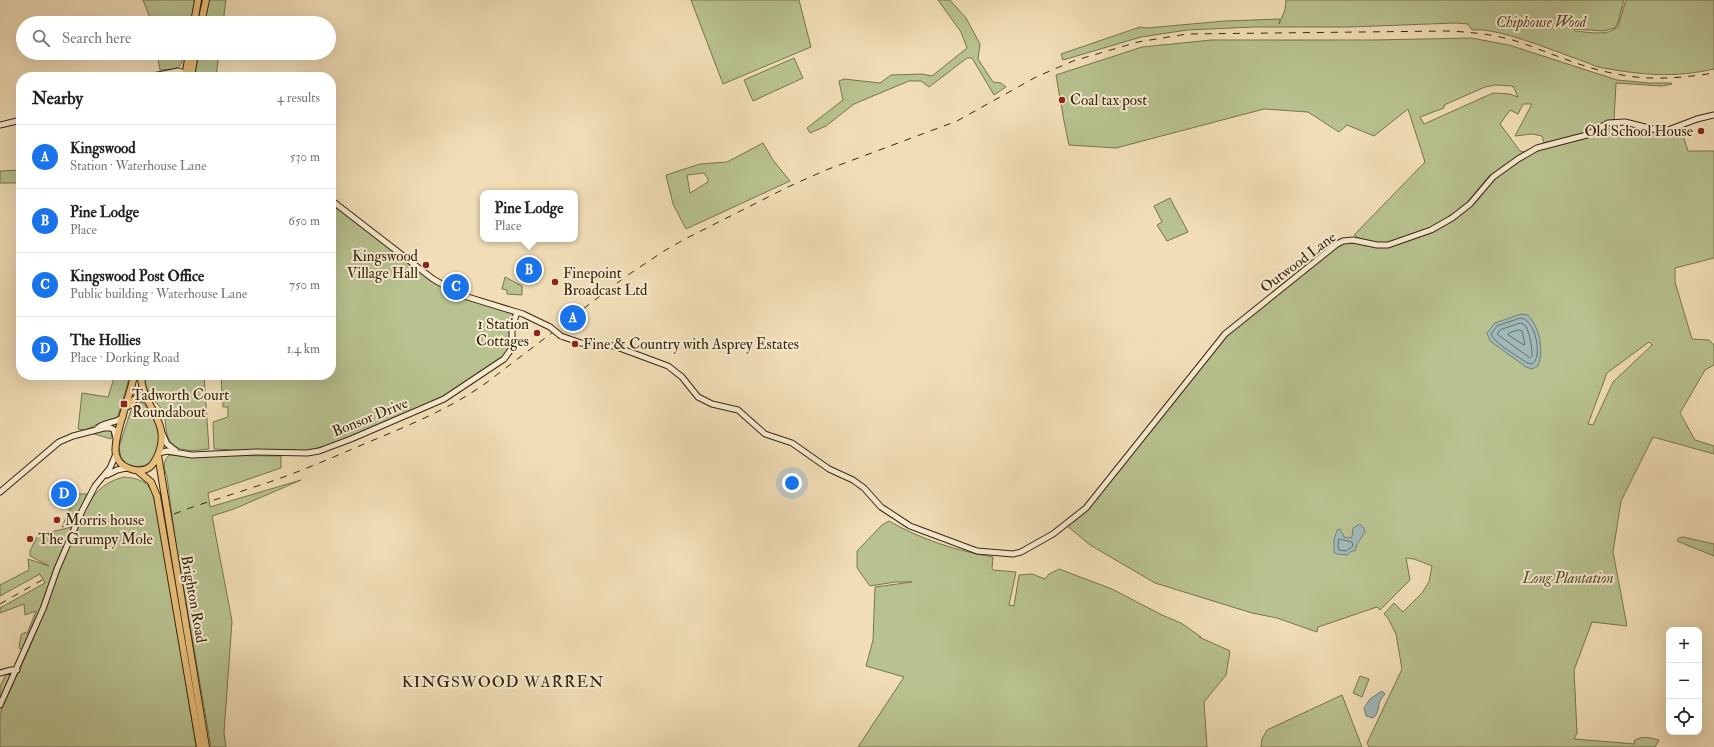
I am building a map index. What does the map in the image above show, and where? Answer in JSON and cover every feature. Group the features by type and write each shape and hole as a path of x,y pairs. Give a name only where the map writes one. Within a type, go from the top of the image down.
{"highway":[{"path":"195,16 198,0"},
{"path":"203,16 206,0"},
{"path":"188,72 191,62"},
{"path":"133,380 117,439 116,454 121,464 126,468 138,471 151,467 159,454 161,440 159,419 142,389 141,380"},
{"path":"124,414 136,398 143,398 147,400"},
{"name":"Brighton Road","path":"159,454 206,747"},
{"name":"Brighton Road","path":"138,471 151,482 158,496 200,747"}],"main road":[{"path":"173,72 182,69 191,62"},
{"name":"Outwood Lane","path":"336,204 433,279 462,295 517,312 550,327 562,336 581,343 614,346 668,366 682,377 698,397 712,404 738,410 765,434 792,443 829,470 853,480 864,488 881,507 910,526 977,551 1018,554 1053,534 1080,514 1133,451 1225,334 1337,244 1357,240 1377,245 1388,245 1431,230 1451,219 1470,204 1493,177 1537,148 1587,135 1608,123 1624,122 1661,130 1668,130 1714,115"},
{"path":"0,124 16,121"},
{"name":"Bonsor Drive","path":"159,454 167,451 180,454 307,453 319,451 351,439 451,395 504,359 512,348 513,325 517,312"},
{"path":"96,430 102,425 117,421 124,414"},
{"path":"0,492 59,442 96,430 112,428 117,439"},
{"path":"161,428 167,444 180,454"},
{"path":"0,705 17,670 91,493 110,468 116,454"},
{"path":"101,480 110,472 126,468"},
{"path":"0,673 17,670"}],"green space":[{"path":"143,0 196,0 193,16 149,16"},
{"path":"209,0 226,0 224,16 206,16"},
{"path":"691,0 799,0 811,47 723,84"},
{"path":"938,0 950,0 966,18 980,44 978,59 993,82 1001,83 1006,87 994,95 972,58 967,58 929,87 921,81 909,81 854,104 826,126 810,133 807,128 843,100 839,81 844,79 880,83 891,75 922,74 932,76 967,48 961,32"},
{"path":"1286,0 1624,0 1615,28 1603,31 1574,29 1575,31 1604,33 1609,32 1614,29 1618,26 1626,0 1714,0 1714,69 1685,74 1645,74 1603,68 1510,36 1496,32 1472,30 1468,24 1456,23 1348,27 1254,27 1187,30 1141,37 1063,60 1061,54 1140,27 1147,28 1225,21 1280,19 1279,24 1285,10"},
{"name":"Chiphouse Wood","path":"1471,38 1509,45 1617,80 1672,84 1662,86 1616,83 1614,120 1589,132 1544,143 1542,136 1532,134 1515,136 1532,104 1523,104 1518,114 1510,110 1500,124 1520,151 1524,152 1489,176 1464,206 1431,228 1389,243 1366,241 1354,235 1425,162 1408,109 1374,136 1347,125 1339,132 1308,112 1264,109 1116,148 1069,145 1056,75 1142,47 1211,40 1373,40","holes":["1495,85 1513,86 1518,97 1510,94 1493,93 1424,124 1420,117 1444,108 1444,105 1485,87"]},
{"path":"794,58 803,78 753,101 744,80"},
{"path":"158,60 183,60 180,66 177,68 160,70"},
{"path":"197,60 218,60 217,72 195,72"},
{"name":"Long Plantation","path":"1610,128 1663,136 1682,132 1688,151 1714,151 1714,258 1675,268 1675,282 1692,339 1709,340 1714,345 1714,365 1705,370 1680,413 1695,440 1714,446 1714,454 1653,437 1621,501 1613,552 1627,626 1592,622 1574,670 1577,733 1574,739 1635,744 1634,741 1640,738 1653,738 1659,740 1655,747 1369,747 1367,743 1402,669 1396,634 1388,618 1384,614 1394,603 1403,612 1422,593 1429,582 1432,566 1414,559 1406,558 1410,580 1380,610 1377,607 1318,627 1317,632 1277,618 1252,613 1155,583 1090,545 1066,525 1080,514 1225,334 1272,300 1337,246 1345,243 1356,243 1385,247 1393,246 1434,232 1453,221 1477,201 1495,178 1537,150 1587,138","holes":["1649,342 1652,345 1613,382 1593,425 1588,424 1607,373"]},
{"path":"763,143 773,160 790,181 686,229 673,204 666,175 700,164 727,162","holes":["704,173 708,179 708,182 690,193 687,175"]},
{"path":"16,170 16,183 0,183 0,171"},
{"path":"1170,198 1188,232 1167,241 1157,225 1162,222 1154,206"},
{"path":"336,208 367,228 417,266 461,295 517,312 510,353 451,395 351,439 307,451 280,452 214,449 213,422 228,417 228,407 223,407 221,380 336,380"},
{"path":"505,277 522,286 522,295 507,294 507,290 502,289"},
{"path":"113,380 129,380 116,419 102,422 87,429 78,429 82,393 108,397"},
{"path":"144,380 204,380 209,449 184,450 174,445 167,434 162,410 145,385"},
{"path":"142,402 158,424 159,432 157,450 153,460 150,463 141,466 129,466 121,458 119,447 132,407 135,404"},
{"path":"107,428 112,431 111,439 88,432"},
{"path":"169,455 281,456 281,468 208,493 210,507 301,480 234,509 212,516 232,621 224,733 226,747 211,747 175,539 167,477 164,468 165,460"},
{"path":"124,477 136,479 145,483 157,500 196,747 0,747 0,713 32,642 41,615 25,652 19,648 21,635 25,632 27,634 36,611 25,615 24,604 0,613 0,608 45,583 40,574 0,596 0,585 29,570 28,559 49,566 30,556 30,551 38,535 76,526 94,495 107,484"},
{"path":"76,494 87,494 73,524 62,527"},
{"path":"889,521 939,544 993,557 993,570 1016,572 1009,605 1014,606 1019,575 1032,574 1045,579 1049,574 1059,569 1112,589 1162,615 1181,623 1201,637 1199,637 1230,651 1226,675 1204,702 1207,747 858,747 904,677 866,666 873,640 875,587 912,582 895,582 870,586 857,568 857,551 882,525"},
{"path":"1683,537 1714,544 1714,556 1677,541 1679,538"},
{"path":"8,670 17,670 0,705 0,687"},
{"path":"1360,676 1369,679 1362,697 1353,693"},
{"path":"1342,695 1362,747 1261,747 1262,739 1267,730"}],"water":[{"path":"1521,314 1528,315 1532,320 1540,339 1540,360 1538,366 1532,369 1526,367 1490,341 1487,333 1495,323"},
{"path":"1360,524 1365,532 1357,544 1355,551 1352,551 1347,555 1337,554 1334,552 1334,540 1337,530 1340,529 1344,537 1349,538 1352,537 1353,528"},
{"path":"1382,691 1385,694 1381,698 1377,714 1373,718 1366,716 1364,708 1370,699"}],"railway":[{"path":"174,514 294,473 427,417 472,393 625,277 685,239 790,186 826,170 957,121 1036,77 1073,61 1138,42 1187,34 1456,31 1482,34 1516,41 1591,68 1641,78 1666,78 1714,73"},
{"path":"0,604 42,580"}],"place":[{"name":"Coal tax post","path":"1062,100"},
{"name":"Old School House","path":"1701,131"},
{"name":"Kingswood Village Hall","path":"426,265"},
{"name":"Pine Lodge","path":"529,270"},
{"name":"Finepoint Broadcast Ltd","path":"555,282"},
{"name":"Kingswood Post Office","path":"456,287"},
{"name":"Kingswood","path":"573,318"},
{"name":"1 Station Cottages","path":"537,333"},
{"name":"Fine & Country with Asprey Estates","path":"575,344"},
{"name":"Tadworth Court Roundabout","path":"124,404"},
{"name":"The Hollies","path":"64,494"},
{"name":"Morris house","path":"57,520"},
{"name":"The Grumpy Mole","path":"30,539"}],"district":[{"name":"KINGSWOOD WARREN","path":"503,681"}]}
